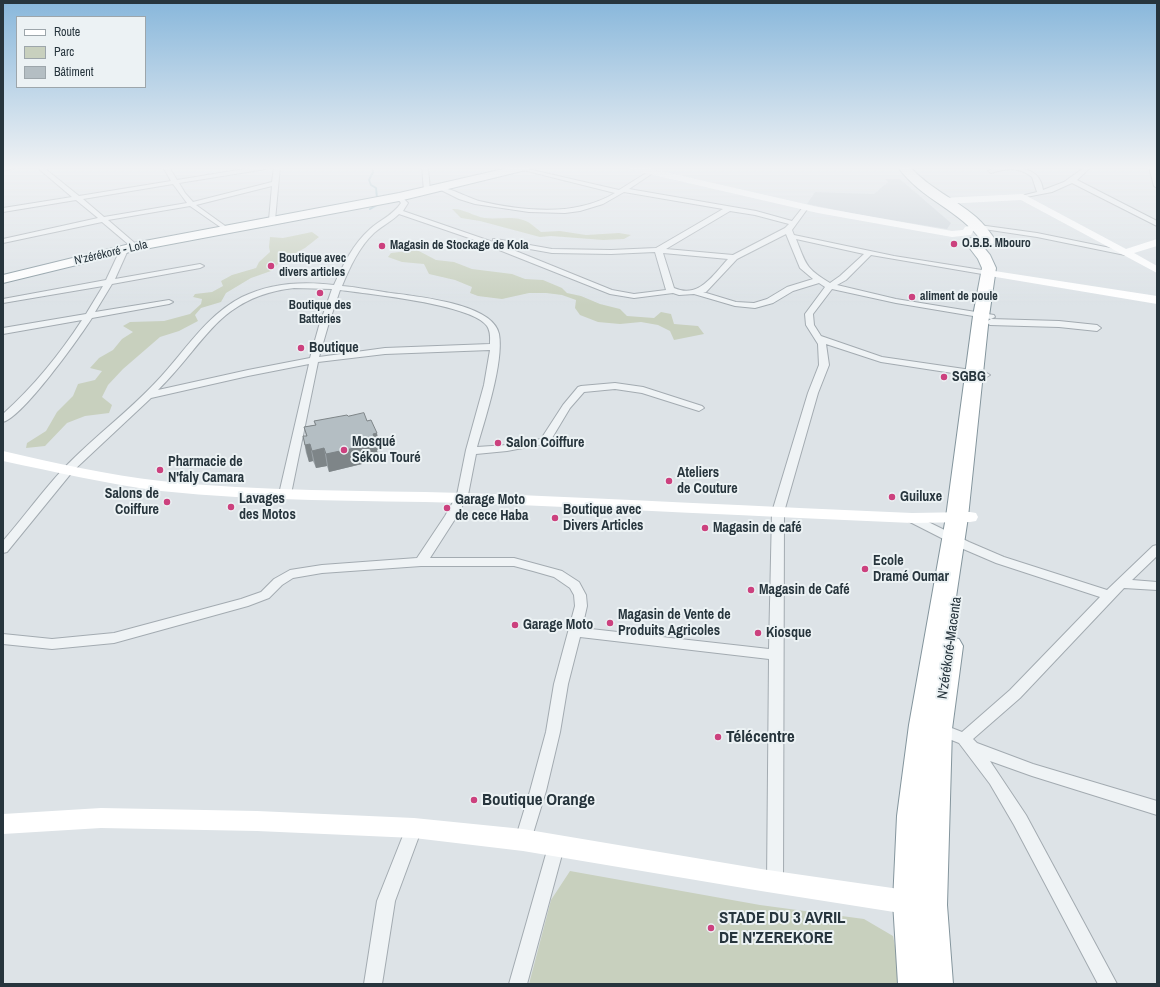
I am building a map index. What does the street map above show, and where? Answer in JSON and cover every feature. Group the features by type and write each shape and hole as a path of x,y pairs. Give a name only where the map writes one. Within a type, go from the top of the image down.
{"highway":[{"name":"N'zérékoré - Lola","path":"3,279 129,248 310,213"},
{"path":"962,213 982,247"},
{"name":"N'zérékoré-Macenta","path":"936,984 920,904 931,727 961,529 987,318 982,247"},
{"path":"915,984 920,904"}],"street":[{"path":"3,419 39,382 66,351 89,316 129,248 95,213"},
{"path":"3,242 142,213"},
{"path":"204,213 226,229"},
{"path":"272,220 273,213"},
{"path":"285,494 314,361 325,319 336,287 362,240 372,231 398,213"},
{"path":"403,213 472,236 617,294 645,296 674,291"},
{"path":"658,250 721,213"},
{"path":"751,213 793,223"},
{"path":"801,213 793,223 789,233 804,268 813,276 830,286 987,318 1007,324 1059,324 1097,328"},
{"path":"833,213 933,231 958,234 967,233 982,247"},
{"path":"1052,213 1157,270"},
{"path":"1136,213 1157,224"},
{"path":"933,231 961,242 1157,300"},
{"path":"697,293 703,290 734,257 789,233 869,253 933,265 982,247 1037,236 1125,253 1157,242"},
{"path":"472,236 520,246 552,250 611,252 658,250 734,257"},
{"path":"658,250 670,289 679,293 697,293 735,304 755,306 770,301 790,289 819,280"},
{"path":"775,883 778,512 813,393 824,366 822,344 810,325 809,314 830,286 843,278 869,253"},
{"path":"3,301 200,266"},
{"path":"3,549 68,471 168,375 213,320 235,304 246,298 266,291 284,287 336,287 441,304 465,310 492,325 495,336 492,369 471,450 462,498 421,562"},
{"path":"3,331 169,302"},
{"path":"818,338 881,359 979,374"},
{"path":"146,396 190,385 350,355 417,349 494,347"},
{"path":"471,450 507,448 545,441 566,407 580,389 616,386 643,390 698,408"},
{"path":"3,456 68,471 182,488 285,494 462,498 912,518 961,529 1000,560 1109,595"},
{"path":"968,743 1109,595 1157,549"},
{"path":"3,639 52,644 114,638 244,603 265,595 278,582 290,574 322,569 421,562 514,562 558,574 575,585 580,595 581,606 561,684 551,740 523,840"},
{"path":"1121,583 1157,586"},
{"path":"575,632 776,655"},
{"path":"931,727 1032,770 1157,808"},
{"path":"968,743 995,779 1020,820 1108,984"},
{"path":"3,824 101,818 258,821 414,828 523,840 556,847 775,883 920,904"},
{"path":"373,984 386,901 414,828"},
{"path":"518,984 556,847"}],"shaded area":[{"path":"851,213 939,213 951,223 947,229"}],"green space":[{"path":"456,213 468,213 485,218 520,219 531,224 541,232 560,231 586,235 619,233 631,235 624,239 603,240 551,236 540,237 480,221 461,218"},
{"path":"312,232 319,237 305,248 281,261 271,271 251,278 226,293 221,302 201,308 195,315 198,321 179,331 160,337 123,369 108,385 102,397 112,405 109,413 85,416 67,423 45,446 26,448 27,443 46,431 57,412 73,396 78,384 95,380 102,371 90,368 99,358 113,350 122,339 133,332 123,326 130,322 164,321 190,314 201,304 202,299 193,297 195,294 212,292 223,286 221,281 232,275 256,268 259,262 270,252 270,237 283,238"},
{"path":"417,250 436,260 454,262 472,269 512,274 525,279 543,280 562,288 567,293 620,309 627,316 654,318 661,312 671,314 674,324 698,326 704,334 674,340 670,331 658,325 641,322 620,324 598,322 580,315 575,308 576,300 562,295 529,293 502,299 478,296 470,293 472,287 455,280 429,274 424,264 402,262 388,257 391,253"},
{"name":"STADE DU 3 AVRIL DE N'ZEREKORE","path":"570,871 760,905 864,919 893,936 903,984 529,984 551,900"}],"building":[{"path":"364,413 367,421 371,420 377,433 373,434 375,439 358,443 359,447 326,454 324,448 312,451 310,444 305,445 303,436 307,436 304,427 316,425 314,421"}],"place":[{"name":"O.B.B. Mbouro","path":"954,244"},
{"name":"Magasin de Stockage de Kola","path":"382,246"},
{"name":"Boutique avec divers articles","path":"271,266"},
{"name":"Boutique des Batteries","path":"320,293"},
{"name":"aliment de poule","path":"912,297"},
{"name":"Boutique","path":"301,348"},
{"name":"SGBG","path":"944,377"},
{"name":"Salon Coiffure","path":"498,443"},
{"name":"Mosqué Sékou Touré","path":"344,450"},
{"name":"Pharmacie de N'faly Camara","path":"160,470"},
{"name":"Ateliers de Couture","path":"669,481"},
{"name":"Guiluxe","path":"892,497"},
{"name":"Salons de Coiffure","path":"167,502"},
{"name":"Lavages des Motos","path":"231,507"},
{"name":"Garage Moto de cece Haba","path":"447,508"},
{"name":"Boutique avec Divers Articles","path":"555,518"},
{"name":"Magasin de café","path":"705,528"},
{"name":"Ecole Dramé Oumar","path":"865,569"},
{"name":"Magasin de Café","path":"751,590"},
{"name":"Magasin de Vente de Produits Agricoles","path":"610,623"},
{"name":"Garage Moto","path":"515,625"},
{"name":"Kiosque","path":"758,633"},
{"name":"Télécentre","path":"718,737"},
{"name":"Boutique Orange","path":"474,800"},
{"name":"STADE DU 3 AVRIL DE N'ZEREKORE","path":"711,928"}]}
